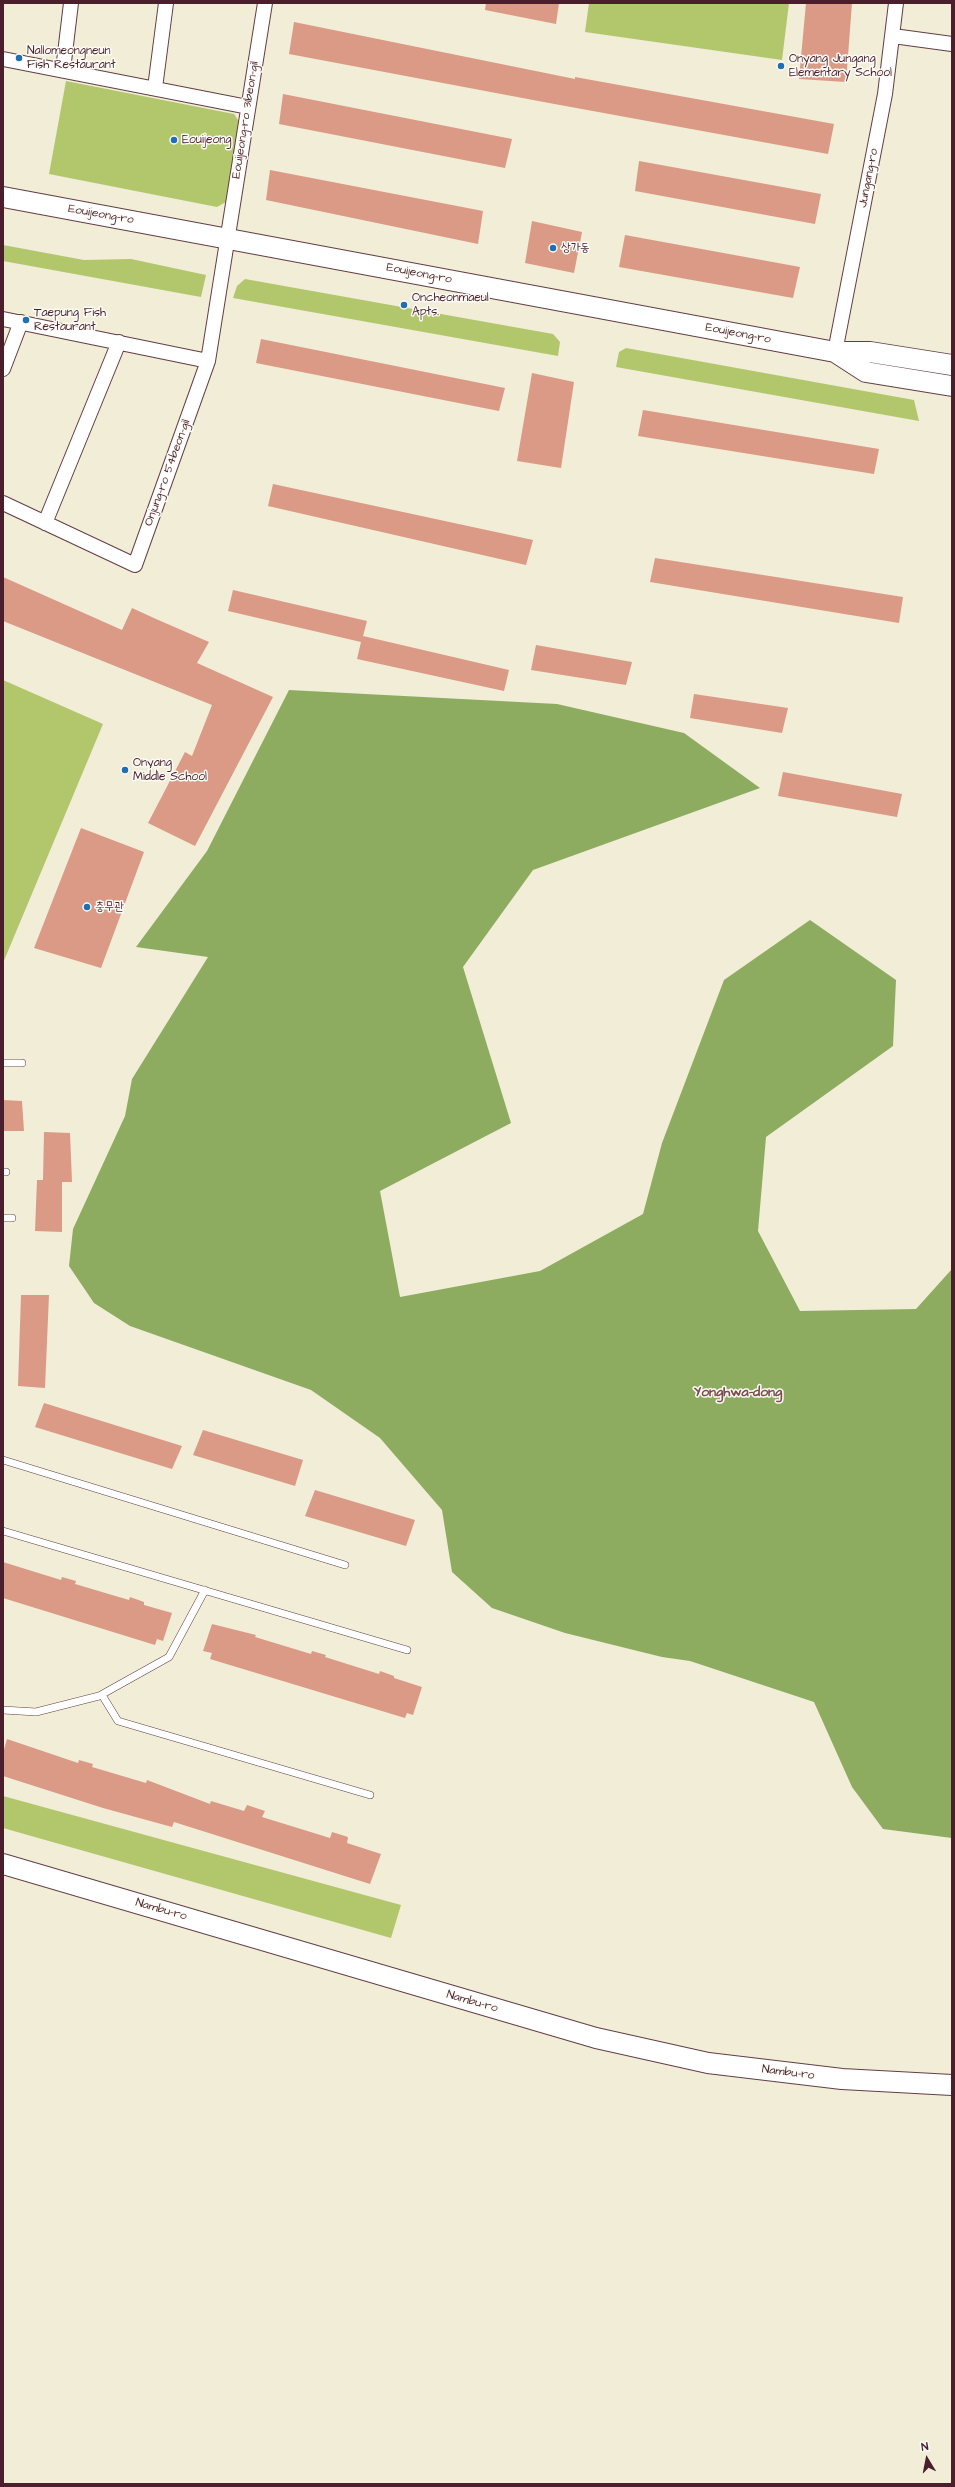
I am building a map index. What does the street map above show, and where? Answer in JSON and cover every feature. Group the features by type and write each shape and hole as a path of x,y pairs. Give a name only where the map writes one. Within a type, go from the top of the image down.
{"main road":[{"name":"Eouijeong-ro","path":"3,197 835,352 870,352 952,366"},
{"name":"Eouijeong-ro","path":"835,352 866,372 952,386"},
{"name":"Nambu-ro","path":"3,1864 596,2038 708,2063 842,2080 952,2085"}],"street":[{"path":"63,70 71,3"},
{"path":"155,88 166,3"},
{"name":"Eouijeong-ro 31beon-gil","path":"228,238 265,3"},
{"name":"Jungang-ro","path":"835,352 885,94 896,3"},
{"path":"893,36 952,44"},
{"path":"3,59 248,107"},
{"name":"Onjung-ro 54beon-gil","path":"3,503 135,565 208,361 228,238"},
{"path":"3,319 208,361"},
{"path":"3,369 20,322"},
{"path":"45,523 119,342"}],"lane":[{"path":"3,1063 22,1063"},
{"path":"3,1218 12,1218"},
{"path":"3,1460 345,1565"},
{"path":"3,1532 407,1650"},
{"path":"3,1710 36,1712 102,1695 169,1657 204,1590"},
{"path":"102,1695 118,1721 370,1796"}],"green space":[{"path":"589,3 789,3 782,60 585,32"},
{"path":"66,81 234,114 240,123 226,202 217,207 49,174"},
{"path":"3,245 84,260 131,259 206,275 201,297 3,261"},
{"path":"245,279 553,334 560,342 558,356 233,298 237,286"},
{"path":"626,348 914,400 919,421 616,367 619,352"},
{"path":"3,680 103,724 3,963"},
{"path":"289,690 557,704 684,733 760,788 533,870 463,967 511,1123 380,1191 400,1297 540,1271 643,1214 662,1143 724,980 810,920 896,980 893,1046 766,1137 758,1231 800,1311 916,1309 952,1269 952,1838 883,1829 852,1787 814,1702 690,1661 662,1657 565,1633 492,1608 452,1572 442,1510 380,1438 311,1390 130,1326 94,1303 69,1266 73,1229 125,1116 132,1079 208,957 136,947 207,851"},
{"path":"3,1796 401,1905 391,1938 3,1828"}],"building":[{"path":"486,3 559,3 556,24 485,10"},
{"path":"806,3 852,3 846,82 799,79"},
{"path":"294,22 575,79 575,77 834,124 828,154 289,54"},
{"path":"283,94 512,139 505,168 279,124"},
{"path":"639,161 821,194 815,224 635,191"},
{"path":"270,170 483,211 478,244 266,200"},
{"name":"상가동","path":"532,221 582,232 574,273 525,263"},
{"path":"625,235 800,267 793,298 619,267"},
{"path":"261,339 505,388 499,411 256,363"},
{"path":"532,373 574,382 561,468 517,461"},
{"path":"643,410 879,449 874,474 638,436"},
{"path":"273,484 533,540 526,565 268,506"},
{"path":"655,558 903,597 899,623 650,582"},
{"path":"3,577 122,630 132,608 209,642 197,663 273,697 195,846 148,823 185,752 192,756 212,705 3,621"},
{"path":"233,590 367,621 363,636 509,670 504,691 357,659 361,642 228,611"},
{"path":"536,645 632,662 626,685 531,670"},
{"path":"694,694 788,708 782,733 690,718"},
{"path":"783,772 902,794 897,817 778,796"},
{"name":"충무관","path":"81,828 144,852 101,968 34,948"},
{"path":"3,1100 22,1101 24,1131 3,1131"},
{"path":"44,1132 70,1133 72,1182 62,1182 62,1232 35,1231 37,1180 43,1180"},
{"path":"21,1295 49,1295 45,1388 18,1386"},
{"path":"44,1403 182,1446 172,1469 35,1427"},
{"path":"203,1430 303,1460 295,1486 193,1455"},
{"path":"315,1490 415,1520 406,1546 305,1516"},
{"path":"3,1562 61,1580 62,1577 76,1581 75,1584 129,1600 130,1597 144,1602 144,1605 172,1613 163,1641 157,1639 155,1645 3,1598"},
{"path":"212,1624 256,1635 255,1637 311,1654 312,1651 326,1655 325,1657 379,1674 380,1671 394,1676 394,1678 422,1687 413,1715 407,1713 405,1718 210,1659 212,1653 203,1651"},
{"path":"7,1739 78,1763 79,1760 93,1764 92,1767 146,1783 147,1780 210,1804 211,1801 244,1811 247,1805 265,1811 262,1817 330,1838 332,1832 348,1837 347,1843 381,1854 370,1884 174,1822 172,1827 103,1808 3,1776 3,1753"}],"place":[{"name":"Nallomeongneun Fish Restaurant","path":"19,58"},
{"name":"Onyang Jungang Elementary School","path":"781,66"},
{"name":"Eouijeong","path":"174,140"},
{"name":"상가동","path":"553,248"},
{"name":"Oncheonmaeul Apts.","path":"404,305"},
{"name":"Taepung Fish Restaurant","path":"26,320"},
{"name":"Onyang Middle School","path":"125,770"},
{"name":"충무관","path":"87,907"}],"district":[{"name":"Yonghwa-dong","path":"738,1393"}]}
